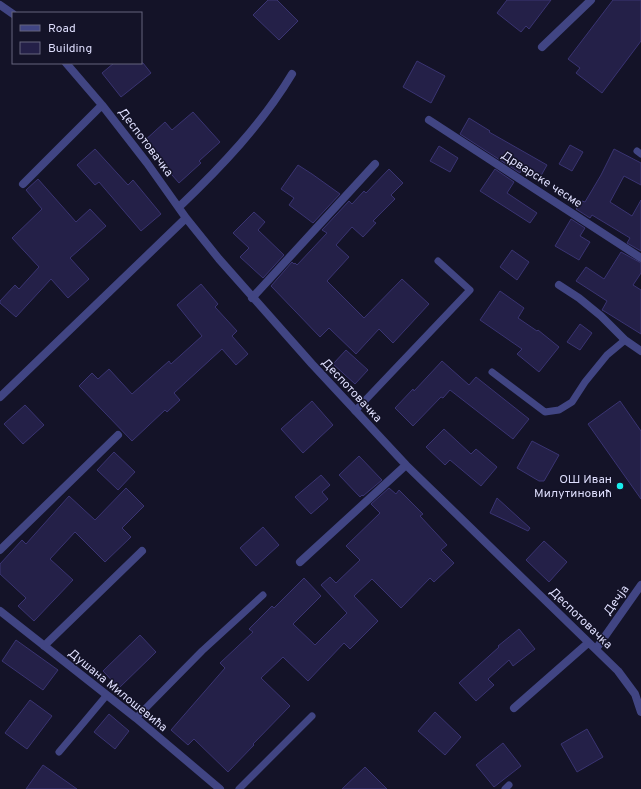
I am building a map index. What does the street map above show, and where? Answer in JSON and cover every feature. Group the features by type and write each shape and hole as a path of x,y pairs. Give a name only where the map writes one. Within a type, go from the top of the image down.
{"street":[{"path":"542,47 591,0"},
{"path":"0,4 12,13"},
{"name":"Деспотовачка","path":"67,64 148,163 186,218 252,298 406,464 588,643 596,649 635,694 641,712"},
{"path":"179,207 208,179 238,146 278,98 292,74"},
{"path":"23,184 102,105"},
{"name":"Дрварске чесме","path":"429,120 641,258"},
{"path":"252,298 375,164"},
{"path":"0,397 186,218"},
{"path":"559,285 579,298 601,316 625,340 641,351"},
{"path":"0,550 118,434"},
{"path":"300,562 406,464"},
{"path":"44,646 142,551"},
{"name":"Дечја","path":"596,649 641,586"},
{"name":"Душана Милошевића","path":"0,611 106,696 136,718 220,789"},
{"path":"514,708 588,643"}],"lane":[{"path":"355,410 470,290 438,261"},
{"path":"492,372 545,412 559,410 572,402 585,382 607,355 625,340"},
{"path":"136,718 202,651 263,595"},
{"path":"58,752 106,696"},
{"path":"239,789 312,716"}],"building":[{"path":"268,0 277,0 298,21 279,40 253,15"},
{"path":"507,0 551,0 529,29 526,26 521,32 497,13"},
{"path":"613,0 641,0 641,41 602,93 576,73 580,68 568,59"},
{"path":"417,61 445,76 431,103 403,87"},
{"path":"143,63 151,73 121,97 102,73 113,64"},
{"path":"193,112 220,142 199,161 201,163 179,183 143,142 165,122 172,130"},
{"path":"469,118 490,131 489,132 547,165 538,181 521,171 520,173 460,134"},
{"path":"570,145 583,152 572,171 559,164"},
{"path":"439,146 458,158 450,172 430,161"},
{"path":"95,149 128,185 133,180 161,214 141,231 99,182 95,185 77,165"},
{"path":"614,149 641,163 641,185 624,176 610,202 632,216 641,200 641,251 627,243 630,238 592,215 590,218 576,209 582,201 585,202"},
{"path":"298,165 340,194 313,223 289,205 294,198 281,189"},
{"path":"389,169 403,183 391,195 395,199 373,221 376,223 363,237 352,227 336,245 349,257 327,281 364,318 402,279 429,304 393,343 379,329 356,354 329,328 320,337 271,286 292,262 297,265 327,233 322,230 349,201 352,204 364,191 366,193"},
{"path":"495,169 514,182 507,193 537,213 530,223 480,191"},
{"path":"38,179 76,222 90,209 106,226 70,258 89,279 68,298 51,279 16,317 0,303 0,301 15,285 19,289 39,267 12,238 42,209 26,190"},
{"path":"254,212 265,222 258,230 284,255 263,278 240,257 249,248 233,233"},
{"path":"571,219 585,228 580,236 590,242 579,260 555,246"},
{"path":"512,250 529,262 517,280 500,267"},
{"path":"621,252 641,263 641,273 633,285 641,290 641,334 602,310 607,301 576,281 586,267 604,279"},
{"path":"201,284 218,304 215,307 237,331 232,336 248,354 236,365 222,349 174,393 180,400 167,412 165,410 132,441 79,386 92,373 98,379 109,369 132,394 169,361 171,364 202,336 177,305"},
{"path":"500,291 524,308 518,318 537,331 538,330 559,347 539,372 517,354 522,349 480,320"},
{"path":"580,324 592,333 580,350 567,342"},
{"path":"346,350 368,370 355,384 333,364"},
{"path":"442,361 469,385 476,377 529,419 513,439 450,390 443,398 441,397 413,426 395,408 413,389 414,391"},
{"path":"312,401 333,425 303,453 281,429"},
{"path":"620,401 641,431 641,499 588,424"},
{"path":"25,405 44,425 23,444 4,424"},
{"path":"444,429 471,454 476,449 497,467 481,486 450,460 445,465 426,447"},
{"path":"532,441 559,455 544,481 539,481 517,468"},
{"path":"114,452 135,472 118,490 97,470"},
{"path":"359,456 382,480 360,497 339,475"},
{"path":"321,475 330,485 322,492 328,499 311,514 295,497"},
{"path":"126,488 144,506 122,528 131,537 105,562 75,532 50,559 73,580 34,621 18,606 26,598 0,574 0,564 22,540 26,544 69,496 95,520"},
{"path":"389,488 396,494 399,490 423,514 420,516 447,545 441,550 454,563 434,582 430,578 401,608 372,579 354,596 378,621 350,649 344,643 308,681 283,657 261,678 290,706 228,772 194,739 188,745 171,730 225,668 220,663 253,632 249,629 272,606 274,608 304,578 321,596 293,624 315,645 347,613 321,585 330,577 336,583 360,560 346,546 380,513 371,504"},
{"path":"497,498 530,528 528,531 490,513"},
{"path":"263,527 279,545 256,566 240,548"},
{"path":"544,541 567,562 549,582 526,560"},
{"path":"519,629 535,649 513,666 509,660 488,679 494,685 476,701 459,683 499,647 498,646"},
{"path":"140,635 156,652 119,688 103,671"},
{"path":"16,640 58,670 43,690 2,661"},
{"path":"30,700 52,716 27,749 5,733"},
{"path":"435,712 461,737 445,755 418,731"},
{"path":"109,714 129,731 115,749 94,732"},
{"path":"587,729 603,757 577,772 561,744"},
{"path":"503,743 521,766 494,787 476,765"},
{"path":"43,765 77,789 26,789"},
{"path":"365,767 387,789 342,789"}],"place":[{"name":"ОШ Иван Милутиновић","path":"620,486"}]}
